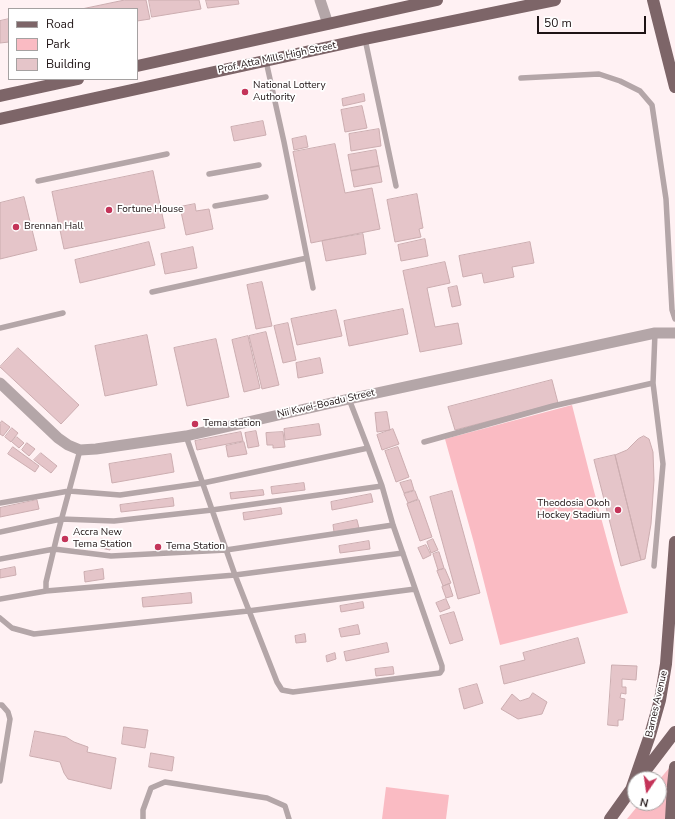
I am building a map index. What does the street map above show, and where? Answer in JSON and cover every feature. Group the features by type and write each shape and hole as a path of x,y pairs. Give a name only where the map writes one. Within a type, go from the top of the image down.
{"main road":[{"path":"138,66 437,0"},
{"name":"Prof. Atta Mills High Street","path":"0,119 365,39 555,0"},
{"path":"653,0 675,87"},
{"path":"0,96 73,80"},
{"name":"Barnes Avenue","path":"638,771 660,700 666,664 675,542"},
{"path":"645,771 675,732"},
{"path":"672,816 675,767"},
{"name":"Barnes Avenue","path":"610,819 627,795"}],"street":[{"path":"320,0 328,24"},
{"name":"Nii Kwei-Boadu Street","path":"80,450 186,436 655,333 675,333"},
{"path":"0,383 58,438 68,445 80,450"}],"lane":[{"path":"365,39 396,186"},
{"path":"266,61 284,142 313,288"},
{"path":"521,78 599,74 620,81 640,91 652,105 666,199 672,310 675,319"},
{"path":"38,181 168,154"},
{"path":"209,174 259,165"},
{"path":"215,206 266,197"},
{"path":"152,292 307,258"},
{"path":"0,328 63,313"},
{"path":"654,566 663,464 653,383 655,333"},
{"path":"424,442 553,406 653,383"},
{"path":"186,436 248,611 277,682 282,690 293,692 440,673 442,666 393,525 382,486 349,399"},
{"path":"0,503 69,491 120,495 203,483 368,448"},
{"path":"46,591 46,582 61,519 80,450"},
{"path":"0,532 61,519 114,521 212,510 382,486"},
{"path":"0,559 54,549 111,556 226,550 393,525"},
{"path":"0,599 46,591 235,575 403,553"},
{"path":"0,618 12,628 34,634 248,611 416,589"},
{"path":"0,705 8,712 10,719 0,781"},
{"path":"143,819 144,810 151,788 165,782 267,798 285,806 289,819"}],"green space":[{"name":"Theodosia Okoh Hockey Stadium","path":"572,405 628,613 500,645 445,439"},
{"path":"670,767 667,806 667,771"},
{"path":"386,787 449,795 446,819 382,819"},
{"path":"634,811 667,811 666,819 627,819"}],"building":[{"path":"125,0 146,0 150,19 138,21 138,8 87,8"},
{"path":"149,0 199,0 201,9 152,17"},
{"path":"206,0 238,0 239,4 208,8"},
{"path":"8,19 8,42 0,43 0,21"},
{"path":"364,94 365,101 343,106 342,99"},
{"path":"362,106 367,128 345,132 341,110"},
{"path":"263,121 266,135 234,141 231,127"},
{"path":"379,129 381,146 351,151 349,134"},
{"path":"306,136 308,147 294,150 292,139"},
{"path":"335,144 345,193 372,188 380,229 311,243 293,152"},
{"path":"376,150 379,166 351,171 348,155"},
{"path":"379,166 382,182 354,187 351,171"},
{"name":"Fortune House","path":"153,171 165,228 64,249 52,192"},
{"path":"417,194 423,228 419,229 421,237 395,242 387,200"},
{"name":"Brennan Hall","path":"24,197 37,250 0,259 0,203"},
{"path":"195,204 196,211 209,209 213,229 186,235 180,207"},
{"path":"363,234 366,254 326,261 322,241"},
{"path":"425,239 428,256 401,261 398,245"},
{"path":"149,242 155,265 80,283 75,260"},
{"path":"530,242 534,263 512,267 514,277 484,283 482,273 463,277 459,256"},
{"path":"193,247 197,268 165,274 161,254"},
{"path":"445,262 450,283 427,288 435,327 458,323 462,344 420,352 403,271"},
{"path":"262,282 272,326 256,329 247,285"},
{"path":"457,286 461,305 452,307 448,288"},
{"path":"403,309 408,334 349,346 344,321"},
{"path":"336,310 342,336 297,345 291,319"},
{"path":"288,323 296,360 283,363 274,326"},
{"path":"266,332 279,385 262,389 249,336"},
{"path":"147,335 157,385 105,396 95,346"},
{"path":"248,336 260,388 244,392 232,340"},
{"path":"216,339 229,397 187,406 174,348"},
{"path":"18,348 79,405 61,424 0,367"},
{"path":"320,358 323,373 298,378 296,363"},
{"path":"552,380 558,403 455,430 448,407"},
{"path":"387,412 390,430 377,432 375,413"},
{"path":"2,421 10,427 3,436 0,434 0,424"},
{"path":"319,424 321,435 285,440 284,429"},
{"path":"12,428 18,433 11,442 5,437"},
{"path":"393,429 399,444 382,450 377,435"},
{"path":"256,431 259,446 248,448 245,433"},
{"path":"241,432 243,441 197,450 195,441"},
{"path":"283,432 285,447 273,448 273,445 267,445 266,433"},
{"path":"644,436 649,439 653,452 654,480 651,524 645,559 641,560 615,455 627,450 638,439"},
{"path":"17,437 24,443 19,448 12,442"},
{"path":"244,442 247,454 228,457 226,446"},
{"path":"27,443 35,449 29,456 22,450"},
{"path":"13,447 39,466 35,472 8,454"},
{"path":"398,447 409,477 396,482 385,451"},
{"path":"41,453 57,466 51,473 34,460"},
{"path":"171,454 174,472 112,483 109,464"},
{"name":"Theodosia Okoh Hockey Stadium","path":"615,455 641,560 621,566 594,460"},
{"path":"411,480 414,490 404,493 400,483"},
{"path":"304,483 305,490 272,494 271,487"},
{"path":"263,490 264,495 231,499 230,493"},
{"path":"415,491 418,499 408,503 404,494"},
{"path":"452,491 480,593 458,599 430,497"},
{"path":"371,494 373,502 332,510 331,502"},
{"path":"173,498 174,506 121,512 120,505"},
{"path":"37,500 39,509 0,517 0,508"},
{"path":"419,500 432,537 420,541 407,504"},
{"path":"281,508 282,514 244,520 243,513"},
{"path":"357,520 359,528 334,532 333,525"},
{"path":"102,539 112,541 110,550 101,548"},
{"path":"433,539 438,550 431,553 427,542"},
{"path":"369,541 370,549 340,553 339,546"},
{"path":"426,545 431,555 423,559 418,548"},
{"path":"439,552 444,568 438,570 433,554"},
{"path":"15,567 16,575 0,578 0,570"},
{"path":"103,569 104,579 85,582 84,572"},
{"path":"445,569 451,583 443,586 437,571"},
{"path":"449,584 453,596 446,598 442,587"},
{"path":"191,593 192,603 143,607 142,598"},
{"path":"446,599 450,608 440,612 436,603"},
{"path":"363,602 364,608 341,612 340,606"},
{"path":"454,612 463,640 450,644 440,616"},
{"path":"358,625 360,634 341,637 339,629"},
{"path":"305,634 306,642 296,643 295,636"},
{"path":"578,638 585,663 504,684 500,666 525,660 523,653"},
{"path":"387,643 389,652 346,661 344,652"},
{"path":"335,653 336,659 327,662 326,656"},
{"path":"612,665 637,666 636,680 622,679 622,687 626,687 626,694 621,693 620,698 625,699 623,720 618,720 618,726 608,725"},
{"path":"393,667 394,674 376,676 375,669"},
{"path":"477,684 483,703 464,709 459,689"},
{"path":"533,693 547,702 542,714 518,719 501,709 512,694 520,701 529,698"},
{"path":"124,727 148,730 145,748 122,744"},
{"path":"35,731 66,737 74,742 88,747 87,752 116,758 111,789 68,779 60,762 30,756"},
{"path":"151,753 174,757 172,771 149,767"}],"place":[{"name":"National Lottery Authority","path":"245,92"},
{"name":"Fortune House","path":"109,210"},
{"name":"Brennan Hall","path":"16,227"},
{"name":"Tema station","path":"195,424"},
{"name":"Theodosia Okoh Hockey Stadium","path":"618,510"},
{"name":"Accra New Tema Station","path":"65,539"},
{"name":"Tema Station","path":"158,547"}]}
